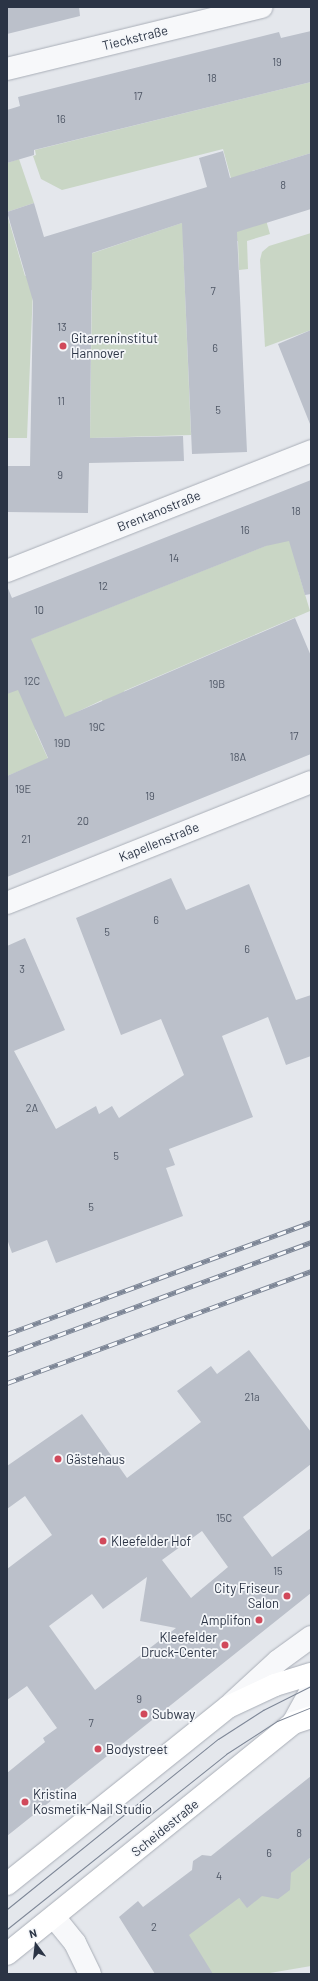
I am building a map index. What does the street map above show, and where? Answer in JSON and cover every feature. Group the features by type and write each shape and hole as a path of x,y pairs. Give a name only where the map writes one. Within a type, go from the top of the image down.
{"main road":[{"path":"7,1884 228,1707 275,1685 311,1674"},
{"name":"Scheidestraße","path":"7,1954 302,1720"}],"street":[{"name":"Tieckstraße","path":"7,69 262,7"},
{"name":"Brentanostraße","path":"7,571 311,451"},
{"name":"Kapellenstraße","path":"7,903 311,782"},
{"path":"228,1707 278,1661 311,1637"},
{"name":"Scheidestraße","path":"302,1720 311,1691"},
{"path":"54,1917 75,1943 90,1974"}],"green space":[{"path":"311,82 311,153 252,171 270,234 247,241 248,269 239,270 238,241 183,244 191,435 90,438 92,290 33,289 27,438 7,438 7,214 25,276 238,204 223,149 62,190 41,179 33,156 36,155 35,150"},
{"path":"19,159 34,203 7,212 7,163"},
{"path":"311,233 311,330 265,347 260,260 262,252 269,246"},
{"path":"311,528 311,566 298,571 310,611 124,691 135,715 162,704 177,736 43,799 33,777 28,779 24,769 7,776 7,648","holes":["102,700 113,726 116,725 118,728 115,730 121,743 54,772 35,730 64,717 70,729 82,723 77,712"]},
{"path":"311,1857 311,1966 264,1974 203,1974 182,1923 238,1897 247,1907"}],"building":[{"path":"7,7 79,7 80,16 7,34"},
{"path":"311,31 311,82 34,150 34,155 7,163 7,110 20,106 18,97 279,32 281,38"},
{"path":"223,151 230,178 311,153 311,209 237,232 247,452 192,454 182,223 92,253 90,438 183,436 184,461 89,463 88,513 7,512 7,466 30,466 33,301 7,212 34,203 44,237 207,187 199,158"},
{"path":"311,330 311,424 310,424 278,344"},
{"path":"311,480 311,594 305,595 289,541 266,546 31,639 65,717 295,618 311,656 311,754 7,877 7,776 48,758 18,690 7,694 7,586 12,598"},
{"path":"171,878 186,910 249,884 296,1000 311,995 311,1056 286,1065 268,1017 222,1036 253,1117 169,1149 175,1165 166,1168 183,1216 56,1263 47,1240 12,1253 7,1239 7,946 25,938 65,1030 14,1051 56,1129 96,1106 99,1114 112,1106 119,1118 184,1075 161,1019 121,1035 76,918"},
{"path":"249,1350 311,1432 311,1464 243,1517 272,1557 311,1528 311,1593 7,1836 7,1773 45,1742 43,1738 57,1728 27,1686 7,1700 7,1569 52,1535 25,1496 7,1509 7,1466 82,1414 127,1478 201,1422 177,1391 211,1366 217,1374","holes":["202,1531 228,1567 191,1598 162,1560","147,1577 140,1621 176,1628 95,1690 49,1626 92,1594 103,1609"]},
{"path":"311,1776 311,1857 291,1873 290,1890 278,1899 262,1896 247,1908 239,1898 189,1935 213,1974 155,1974 119,1917 138,1901 143,1907 192,1870 193,1861 202,1855 211,1856"}],"tram line":[{"path":"7,1909 218,1739 263,1710 311,1686"},
{"path":"7,1929 226,1754 277,1721 311,1707"}],"railway":[{"path":"7,1334 311,1222"},
{"path":"7,1354 311,1242"},
{"path":"7,1383 311,1271"}],"place":[{"name":"Gitarreninstitut Hannover","path":"63,346"},
{"name":"Gästehaus","path":"58,1459"},
{"name":"Kleefelder Hof","path":"103,1541"},
{"name":"City Friseur Salon","path":"287,1596"},
{"name":"Amplifon","path":"259,1620"},
{"name":"Kleefelder Druck-Center","path":"225,1645"},
{"name":"Subway","path":"144,1714"},
{"name":"Bodystreet","path":"98,1749"},
{"name":"Kristina Kosmetik-Nail Studio","path":"25,1802"}]}
